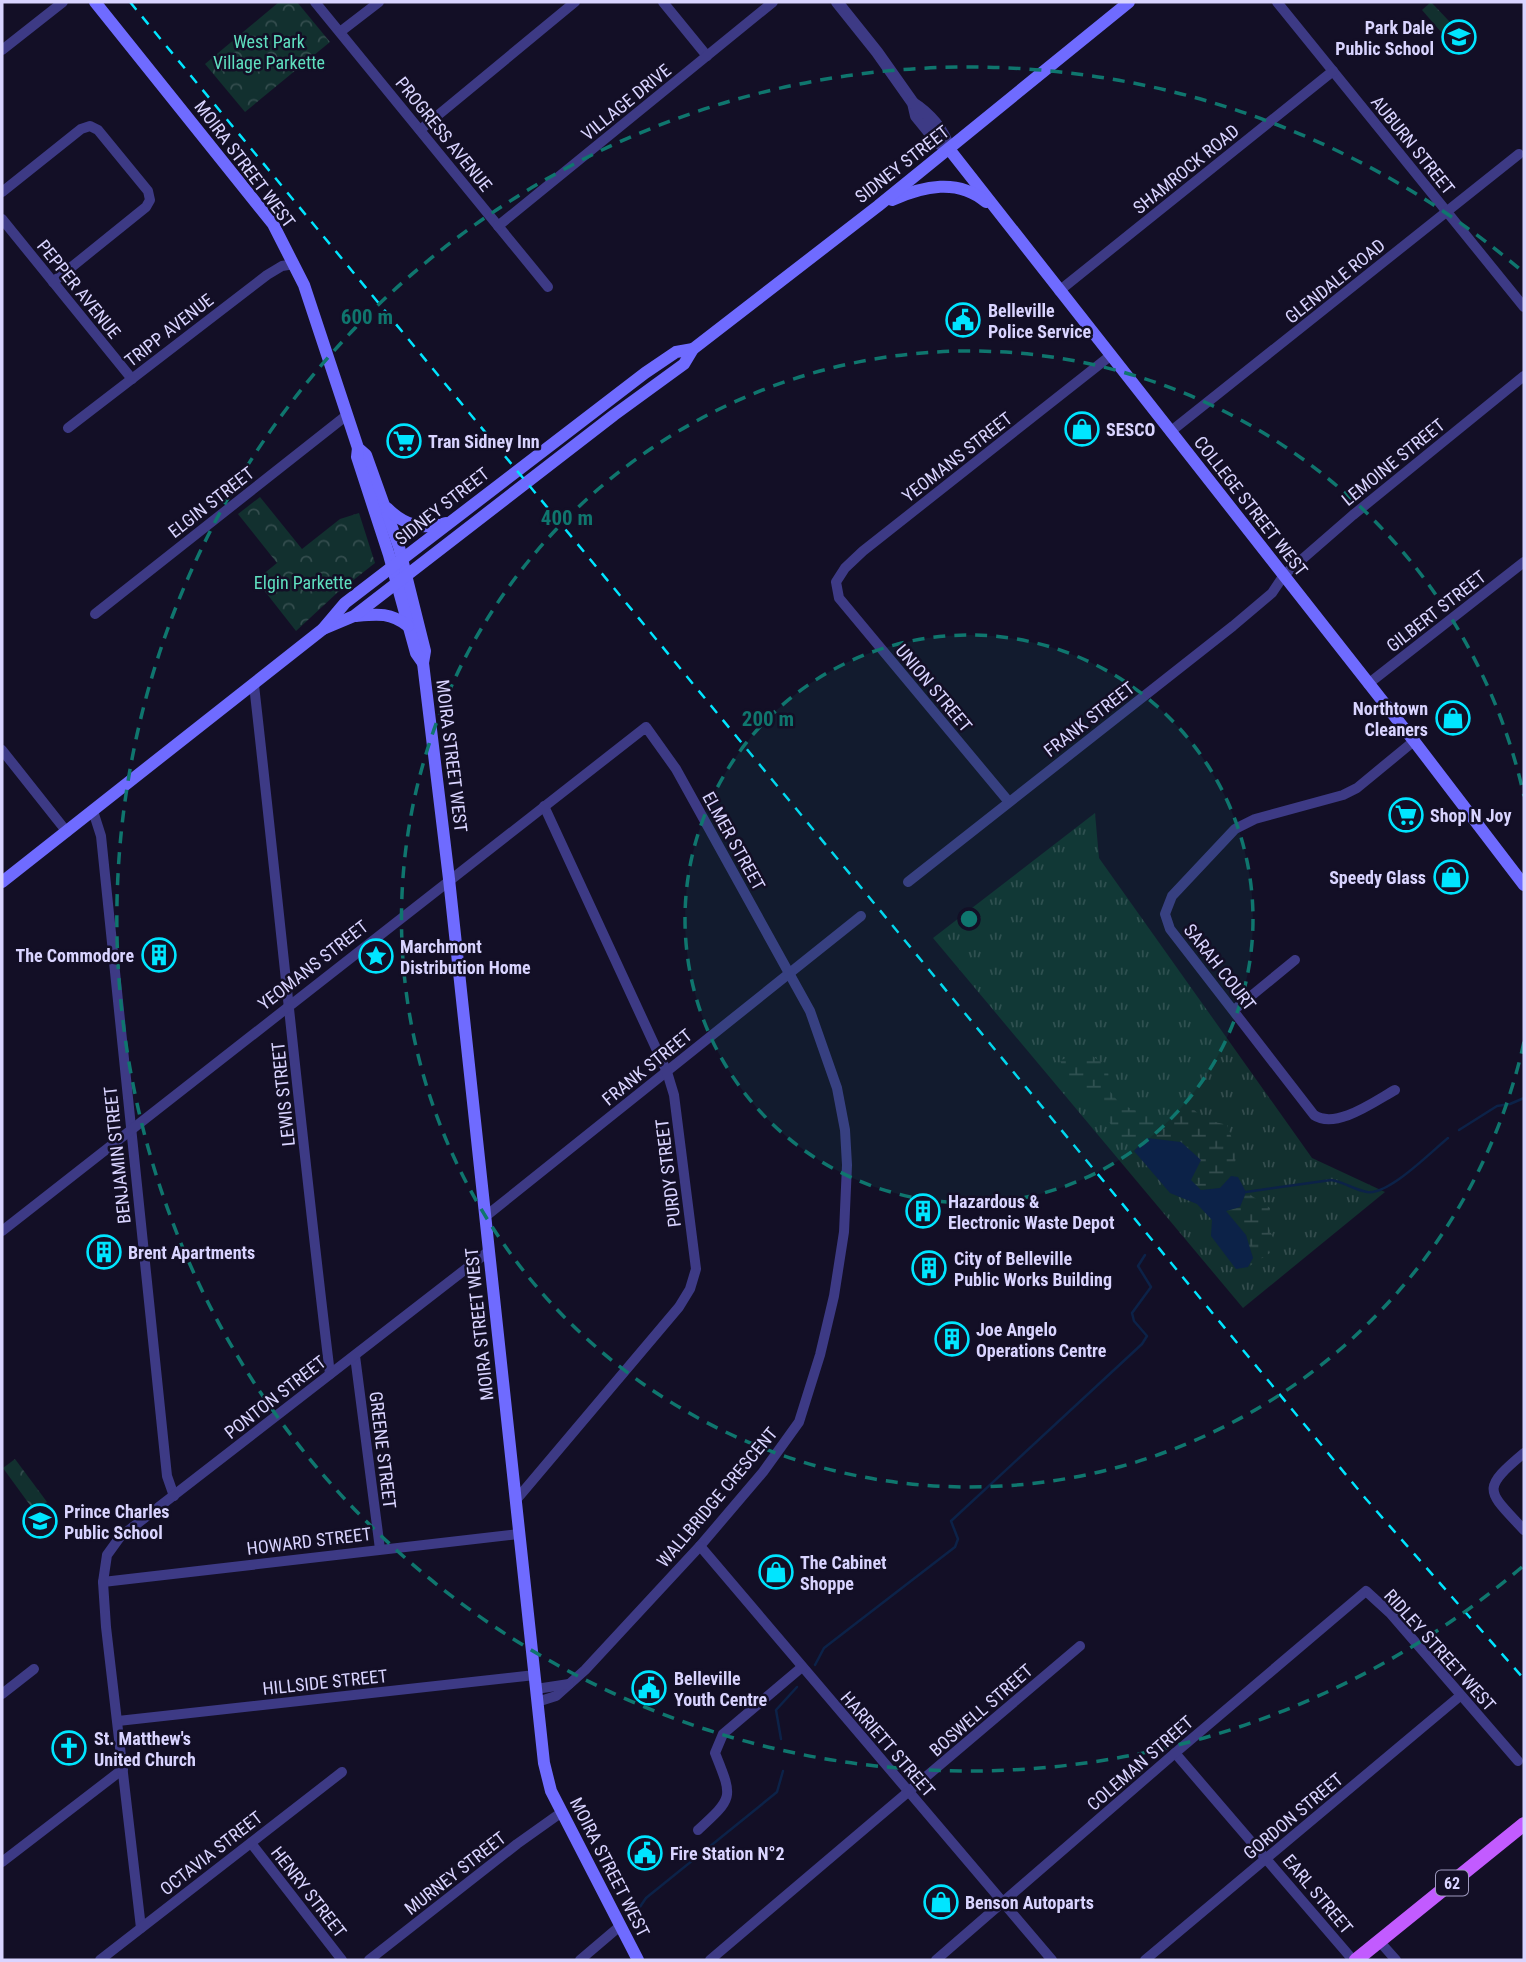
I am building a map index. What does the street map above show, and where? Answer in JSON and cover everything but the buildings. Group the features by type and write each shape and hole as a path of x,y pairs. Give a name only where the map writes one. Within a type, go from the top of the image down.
{"main road":[{"name":"MOIRA STREET WEST","path":"95,2 273,224 304,285 347,415 386,506 397,562"},
{"name":"SIDNEY STREET","path":"323,629 354,616 684,364 693,349 878,206 1129,2"},
{"name":"COLLEGE STREET WEST","path":"949,149 1524,885"},
{"path":"878,206 916,190 937,185 962,189 979,197 997,212"},
{"name":"SIDNEY STREET","path":"2,882 254,685 323,629 345,603 397,562 655,366 676,352 693,349"},
{"name":"MOIRA STREET WEST","path":"359,447 357,457 397,562 425,650 423,663 547,1779 638,1960"},
{"path":"386,506 398,519 415,527 450,522"},
{"name":"MOIRA STREET WEST","path":"402,579 408,626 416,653 423,663"},
{"path":"354,616 387,614 408,626"},
{"name":"62","path":"1355,1960 1524,1824"}],"street":[{"path":"2,50 63,2"},
{"name":"PROGRESS AVENUE","path":"315,2 548,287"},
{"path":"340,32 379,2"},
{"path":"420,130 575,2"},
{"path":"663,2 707,56"},
{"name":"VILLAGE DRIVE","path":"498,226 773,2"},
{"name":"COLLEGE STREET WEST","path":"838,2 913,103 924,110 946,137 949,149"},
{"name":"AUBURN STREET","path":"1278,2 1524,307"},
{"name":"SHAMROCK ROAD","path":"1059,291 1333,71"},
{"path":"2,192 81,129 90,126 97,130 148,191 149,200 146,207 53,282"},
{"name":"GLENDALE ROAD","path":"1170,432 1519,154"},
{"name":"PEPPER AVENUE","path":"2,219 132,379"},
{"name":"TRIPP AVENUE","path":"68,428 267,275 282,266 294,264"},
{"name":"YEOMANS STREET","path":"838,593 836,582 845,568 863,551 1111,356"},
{"name":"LEMOINE STREET","path":"1284,575 1353,515 1524,376"},
{"name":"ELGIN STREET","path":"95,614 347,415"},
{"name":"GILBERT STREET","path":"1368,684 1524,562"},
{"name":"FRANK STREET","path":"908,882 1253,610 1272,593 1284,575"},
{"name":"UNION STREET","path":"838,593 839,598 884,655 1009,802"},
{"name":"LEWIS STREET","path":"254,685 290,1004 313,1243 330,1374"},
{"name":"YEOMANS STREET","path":"2,1231 646,727"},
{"name":"ELMER STREET","path":"646,727 676,769 789,974"},
{"name":"SARAH COURT","path":"1395,1090 1333,1121 1321,1120 1314,1115 1170,929 1165,914 1172,896 1235,829 1255,820 1343,795 1357,788 1414,741"},
{"path":"2,750 67,832"},
{"name":"PURDY STREET","path":"516,1500 679,1307 690,1289 696,1269 674,1095 667,1072 544,806"},
{"name":"BENJAMIN STREET","path":"93,811 101,835 167,1476 174,1496"},
{"name":"FRANK STREET","path":"486,1216 860,916"},
{"path":"1234,1010 1295,960"},
{"name":"WALLBRIDGE CRESCENT","path":"537,1695 569,1684 585,1670 700,1546 763,1472 799,1422 820,1355 834,1296 844,1232 847,1165 845,1130 837,1088 810,1011 789,974"},
{"name":"PONTON STREET","path":"103,1582 107,1555 120,1537 489,1251"},
{"name":"GREENE STREET","path":"355,1356 380,1549"},
{"path":"1524,1453 1497,1476 1493,1484 1494,1496 1524,1530"},
{"name":"HOWARD STREET","path":"103,1582 519,1534"},
{"name":"HARRIETT STREET","path":"700,1546 1052,1960"},
{"path":"103,1582 141,1928"},
{"name":"RIDLEY STREET WEST","path":"1366,1591 1390,1613 1518,1761"},
{"name":"COLEMAN STREET","path":"936,1960 1366,1591"},
{"name":"BOSWELL STREET","path":"710,1960 1080,1646"},
{"path":"698,1830 724,1806 729,1787 715,1754 723,1734 802,1667"},
{"path":"2,1694 34,1669"},
{"name":"HILLSIDE STREET","path":"118,1721 535,1675"},
{"name":"GORDON STREET","path":"1144,1960 1460,1696"},
{"name":"EARL STREET","path":"1175,1753 1355,1960"},
{"path":"2,1862 123,1769"},
{"name":"OCTAVIA STREET","path":"100,1960 342,1772"},
{"name":"MURNEY STREET","path":"369,1960 562,1812"},
{"name":"HENRY STREET","path":"251,1843 342,1960"},
{"path":"580,1960 620,1926"},
{"path":"1380,1942 1396,1960"}],"green space":[{"name":"West Park Village Parkette","path":"279,2 297,2 330,42 245,112 205,64"},
{"path":"1431,2 1466,39 1455,48 1422,10"},
{"name":"Elgin Parkette","path":"260,497 302,549 340,519 359,513 375,563 296,631 256,580 277,563 238,514"},
{"path":"1095,813 1099,858 1312,1158 1385,1192 1243,1308 933,938"},
{"path":"1088,1053 1108,1067 1109,1090 1120,1104 1149,1116 1173,1116 1191,1107 1204,1119 1227,1125 1236,1158 1232,1171 1221,1188 1201,1190 1147,1138 1134,1151 1113,1128 1096,1100 1066,1077 1060,1060"},
{"path":"1246,1192 1270,1208 1268,1226 1274,1240 1270,1253 1248,1267 1253,1258 1226,1211 1240,1207"},
{"path":"15,1459 47,1502 35,1512 3,1468"}],"water":[{"path":"1147,1138 1181,1142 1201,1160 1191,1180 1201,1190 1220,1188 1231,1176 1238,1177 1246,1192 1240,1207 1226,1211 1246,1235 1253,1258 1248,1267 1236,1269 1211,1236 1212,1220 1197,1204 1170,1193 1134,1151"}],"waterway":[{"path":"1459,1130 1497,1106 1524,1098"},
{"path":"1246,1192 1331,1180 1367,1192 1376,1191 1398,1180 1448,1138"},
{"path":"815,1665 824,1648 955,1547 958,1539 951,1521 1142,1344 1147,1336 1134,1321 1132,1313 1151,1287 1138,1266 1145,1255"},
{"path":"781,1739 776,1710 797,1687"},
{"path":"633,1917 646,1898 777,1792 783,1771"}],"railway":[{"path":"130,2 1366,1499 1524,1679"}],"place":[{"name":"Park Dale Public School","path":"1459,37"},
{"name":"Belleville Police Service","path":"963,320"},
{"name":"SESCO","path":"1082,429"},
{"name":"Tran Sidney Inn","path":"404,441"},
{"name":"Northtown Cleaners","path":"1453,718"},
{"name":"Shop N Joy","path":"1406,815"},
{"name":"Speedy Glass","path":"1451,877"},
{"name":"The Commodore","path":"159,955"},
{"name":"Marchmont Distribution Home","path":"376,956"},
{"name":"Hazardous & Electronic Waste Depot","path":"923,1211"},
{"name":"Brent Apartments","path":"104,1252"},
{"name":"City of Belleville Public Works Building","path":"929,1268"},
{"name":"Joe Angelo Operations Centre","path":"952,1339"},
{"name":"Prince Charles Public School","path":"40,1521"},
{"name":"The Cabinet Shoppe","path":"776,1572"},
{"name":"Belleville Youth Centre","path":"649,1688"},
{"name":"St. Matthew's United Church","path":"69,1748"},
{"name":"Fire Station N°2","path":"645,1853"},
{"name":"Benson Autoparts","path":"941,1902"}]}
